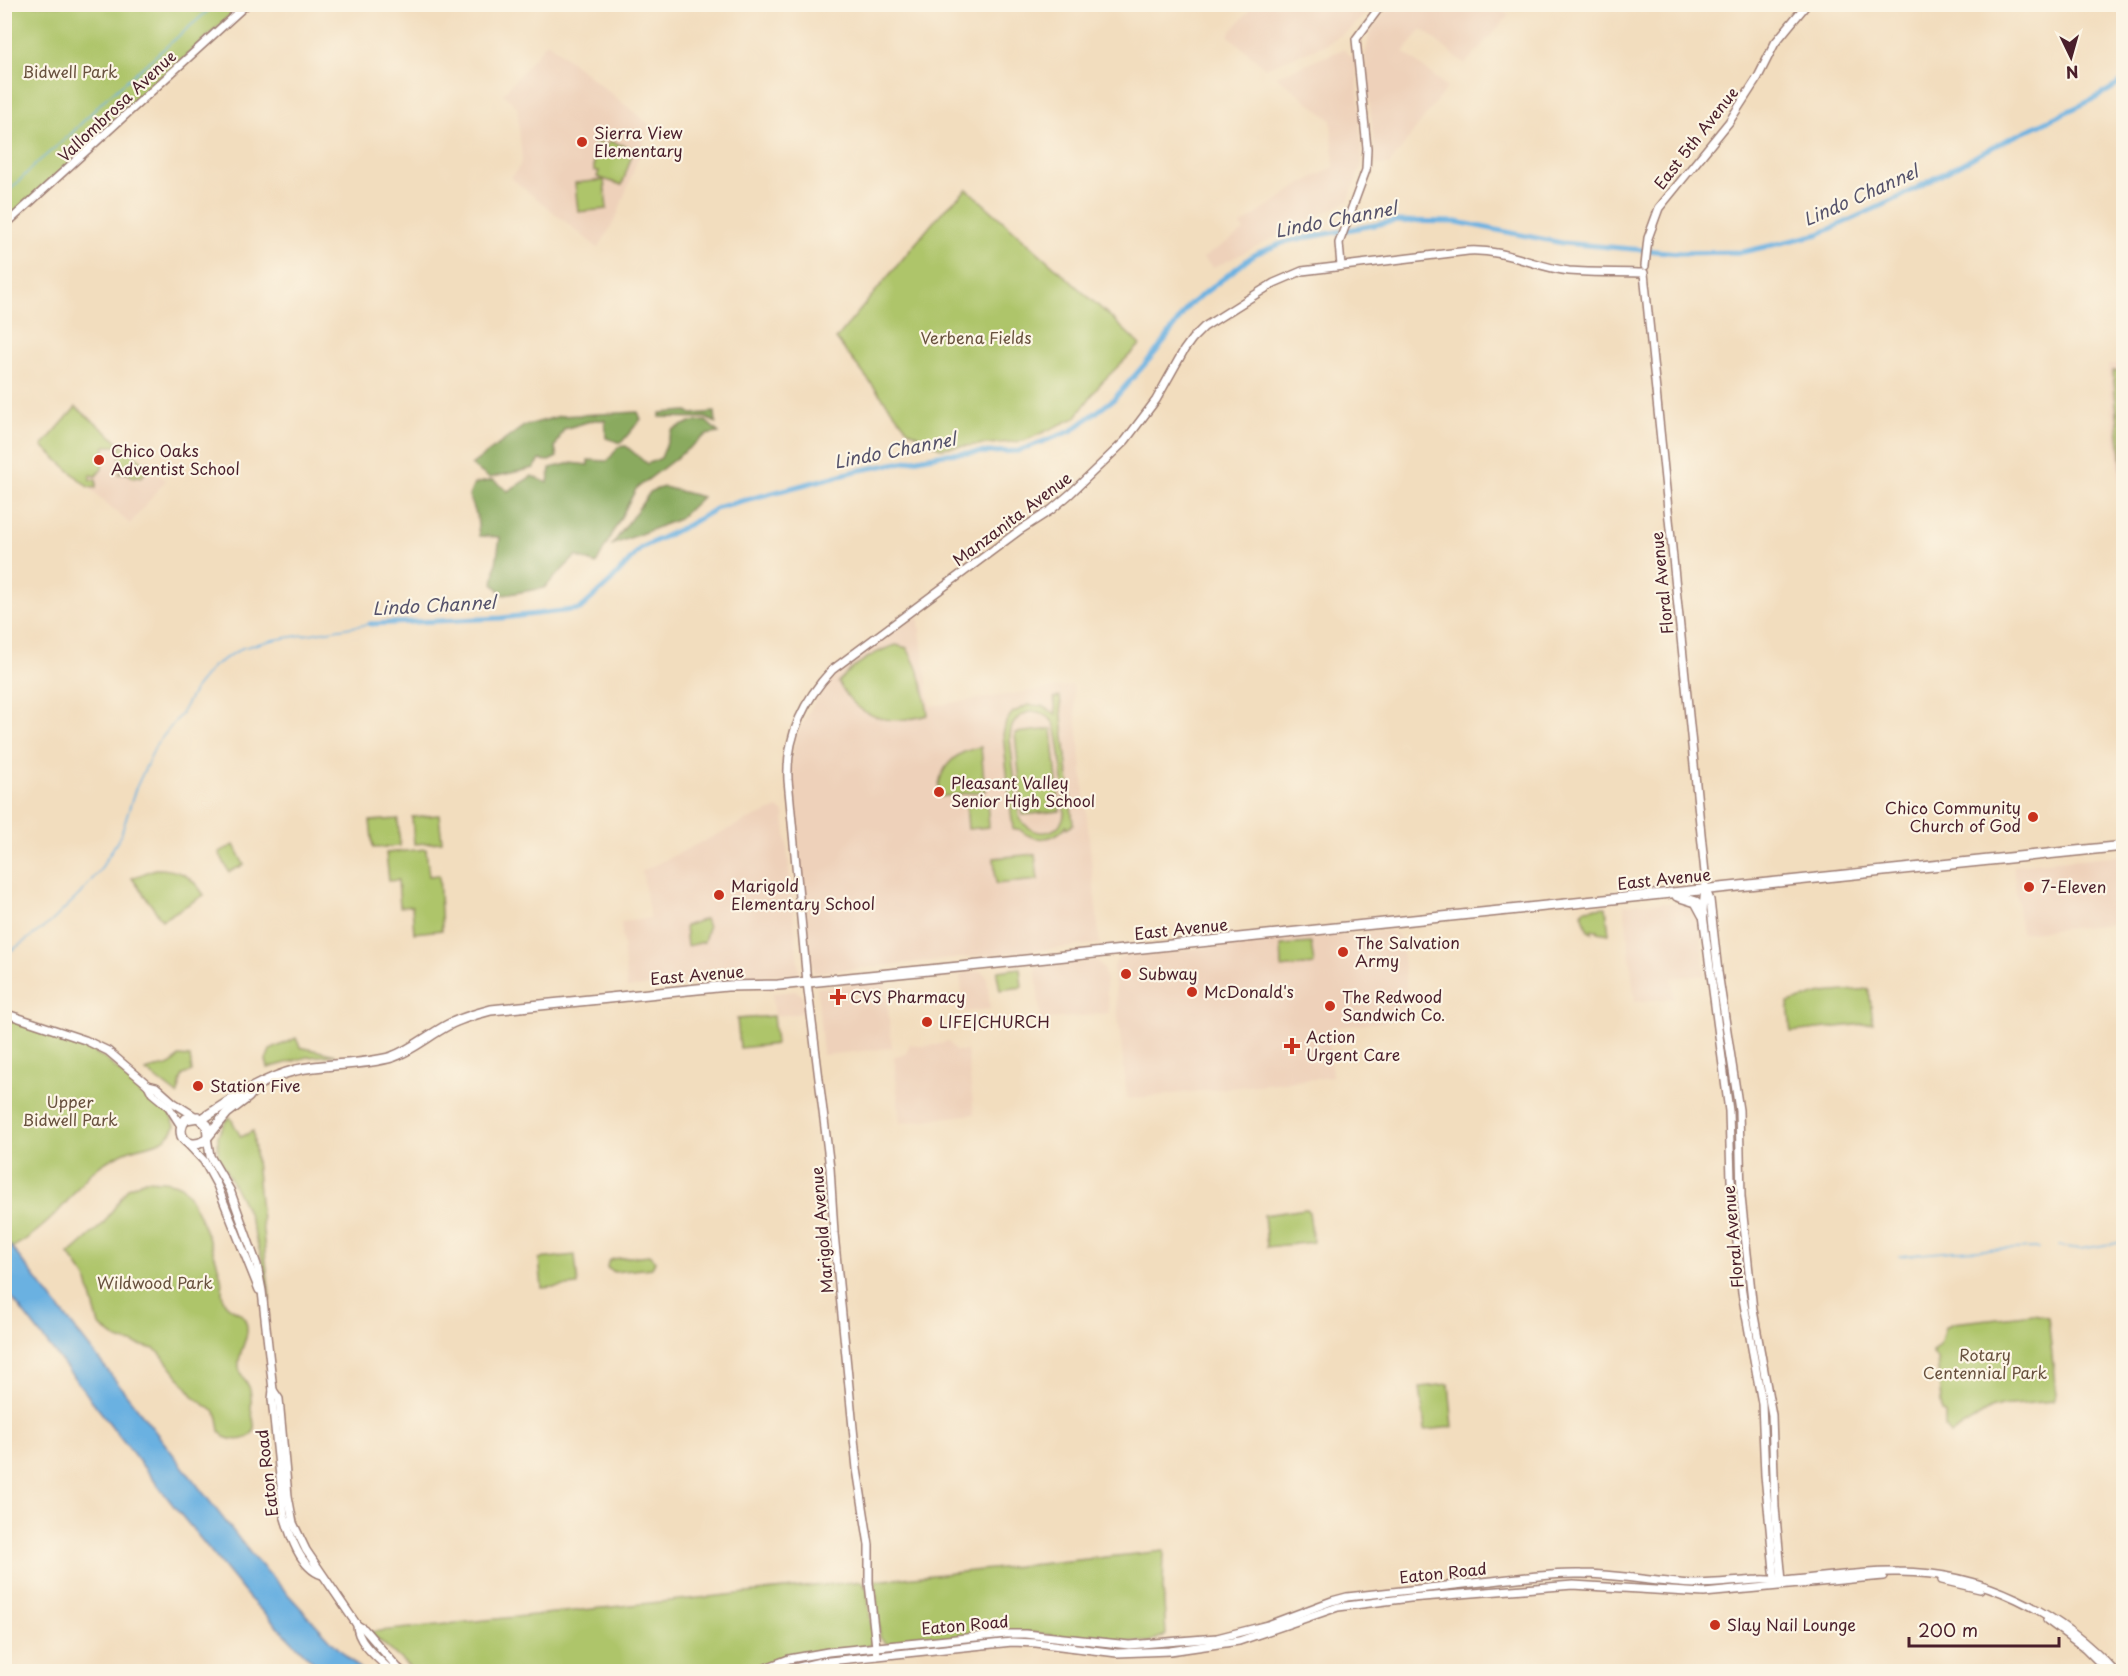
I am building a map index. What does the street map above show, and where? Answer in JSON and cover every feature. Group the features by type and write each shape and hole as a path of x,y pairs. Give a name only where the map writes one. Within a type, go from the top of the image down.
{"main road":[{"name":"East Avenue","path":"199,1118 242,1092 277,1076 297,1070 394,1056 448,1025 474,1014 491,1010 727,986 807,982 2124,846"},
{"path":"1669,894 1696,902 1703,915"},
{"name":"East Avenue","path":"207,1136 227,1113 248,1097 255,1088"},
{"path":"199,1118 207,1125 207,1136 204,1141 196,1145 186,1143 181,1135 181,1126 186,1119 199,1118"}],"street":[{"name":"Vallombrosa Avenue","path":"4,226 247,4"},
{"path":"1341,266 1339,243 1366,170 1367,148 1356,39 1382,4"},
{"name":"East 5th Avenue","path":"1644,269 1648,238 1659,208 1729,122 1758,77 1775,43 1807,4"},
{"name":"Manzanita Avenue","path":"790,801 787,763 794,728 810,696 821,682 848,657 1020,530 1051,510 1090,476 1141,421 1156,400 1184,350 1204,327 1274,283 1302,271 1486,250 1569,271 1644,269"},
{"name":"Floral Avenue","path":"1644,269 1706,890 1710,900 1721,996 1737,1099 1741,1197 1753,1310 1772,1415 1778,1583"},
{"name":"Marigold Avenue","path":"790,801 807,982 830,1168 834,1233 857,1469 869,1545 868,1583 877,1656"},
{"name":"Floral Avenue","path":"1706,890 1703,915 1729,1111 1731,1180 1743,1302 1762,1403 1765,1474 1778,1583"},
{"path":"4,1013 85,1040 108,1051 148,1085 152,1093 169,1107 181,1126"},
{"path":"148,1085 156,1087 174,1103 199,1118"},
{"name":"Eaton Road","path":"207,1136 210,1156 228,1184 257,1265 273,1390 284,1515 289,1533 300,1553 315,1573 322,1575 357,1625 364,1629 403,1671"},
{"name":"Eaton Road","path":"186,1143 204,1161 218,1185 262,1301"},
{"name":"Eaton Road","path":"778,1671 820,1662 1011,1642 1117,1653 1170,1651 1239,1641 1315,1614 1354,1604 1539,1587 1573,1585 1672,1593 1704,1593 1868,1572 1900,1572 1931,1574 1970,1581 2017,1599 2057,1621 2088,1645 2115,1671"},
{"name":"Eaton Road","path":"755,1671 805,1656 1006,1634 1129,1645 1217,1638 1244,1632 1332,1601 1347,1598 1564,1574 1608,1575 1694,1584 1761,1580 1778,1583"},
{"path":"1778,1583 1893,1575 1935,1578 1984,1590 2044,1617 2085,1648 2109,1671"},
{"name":"Eaton Road","path":"357,1625 357,1632 361,1639 392,1671"}],"shaded area":[{"path":"1254,5 1376,5 1349,30 1324,45 1265,68 1228,35"},
{"path":"1390,5 1496,5 1509,15 1465,64 1422,29 1404,52 1447,87 1389,165 1377,165 1373,160 1375,157 1365,56 1370,32"},
{"name":"Sierra View Elementary","path":"547,42 650,125 616,218 598,248 511,178 522,160 517,107 503,94"},
{"path":"1344,49 1350,56 1356,55 1362,155 1362,164 1348,201 1213,268 1203,258 1244,231 1241,225 1301,184 1334,167 1331,120 1276,76"},
{"path":"2123,363 2123,519 2108,365"},
{"name":"Chico Oaks Adventist School","path":"76,406 166,480 130,524 41,446"},
{"name":"Pleasant Valley Senior High School","path":"918,614 930,706 1073,685 1100,944 813,973 791,775 795,739 824,687 847,664"},
{"name":"Marigold Elementary School","path":"778,808 784,813 799,974 743,976 627,988 621,922 650,918 642,871 743,822"},
{"path":"2123,855 2123,923 2021,933 2013,865"},
{"path":"1692,903 1698,908 1705,975 1672,978 1674,998 1635,1002 1624,905"},
{"path":"1388,930 1396,933 1401,940 1410,1019 1328,1028 1332,1077 1127,1099 1113,968 1117,960 1124,955"},
{"path":"1096,960 1104,968 1109,1013 1041,1020 1035,966"},
{"path":"981,971 987,977 990,1009 964,1012 960,973"},
{"path":"885,980 892,1048 823,1055 817,988"},
{"path":"796,991 802,995 804,1013 775,1016 772,993"},
{"path":"948,1041 955,1051 967,1051 974,1114 900,1123 894,1056 906,1054 910,1044 937,1045"}],"green space":[{"name":"Bidwell Park","path":"5,5 242,5 5,223"},
{"path":"609,141 634,149 622,185 597,177 599,171 594,171 594,144 603,143 606,147 605,151"},
{"path":"604,180 607,209 578,212 575,183"},
{"name":"Verbena Fields","path":"967,189 1140,345 1101,383 1075,418 1024,441 940,448 908,430 836,339 940,214"},
{"path":"2124,370 2123,477 2113,371"},
{"path":"76,407 149,467 142,477 134,478 127,473 119,474 124,466 120,460 120,446 105,446 102,469 96,476 90,475 90,480 96,479 96,488 88,487 42,446"},
{"path":"687,411 692,414 715,412 716,423 706,418 660,417 660,413"},
{"path":"638,412 641,419 621,443 606,438 605,420 594,420 564,429 555,447 557,457 549,461 540,460 534,468 489,478 471,465 524,426 560,416"},
{"path":"706,421 719,433 706,435 636,489 596,564 576,556 544,588 504,595 493,584 500,537 479,536 477,516 469,496 474,484 493,480 508,491 532,476 548,483 550,468 571,463 588,465 588,460 608,461 618,447 626,446 647,464 661,458 672,430 690,422"},
{"path":"664,487 702,497 679,519 612,545 651,491"},
{"path":"896,645 907,648 916,665 928,715 900,720 876,717 855,705 838,682 865,659"},
{"path":"1060,697 1073,824 1067,829 1066,826 1056,835 1037,838 1019,829 1013,830 1003,734 1006,722 1012,713 1028,705 1043,706 1056,714 1054,698","holes":["1033,711 1042,713 1053,722 1062,770 1063,819 1059,826 1047,832 1028,827 1019,816 1010,739 1011,729 1016,720"]},
{"path":"1052,729 1060,811 1023,815 1015,733"},
{"path":"981,747 985,791 939,797 941,778 949,763 963,753"},
{"path":"987,801 989,827 968,829 966,803"},
{"path":"439,815 442,842 414,844 412,817"},
{"path":"398,819 400,846 373,848 370,821"},
{"path":"234,845 244,865 229,872 219,852"},
{"path":"426,849 429,876 439,875 442,930 414,933 412,906 400,907 398,880 389,881 386,853"},
{"path":"1035,854 1038,880 996,884 994,858"},
{"path":"155,869 184,874 204,895 162,920 132,878"},
{"path":"1606,907 1609,934 1598,932 1598,930 1592,930 1592,933 1588,931 1582,913 1584,909"},
{"path":"705,919 708,927 704,942 687,946 685,926"},
{"path":"1311,943 1314,964 1282,968 1281,945"},
{"path":"1020,968 1022,987 1000,990 998,971"},
{"path":"1869,989 1873,1023 1791,1032 1788,1003 1822,993"},
{"path":"773,1016 776,1044 740,1048 737,1019"},
{"name":"Upper Bidwell Park","path":"5,1018 80,1043 104,1058 168,1110 175,1125 172,1132 162,1140 124,1152 96,1169 48,1222 5,1251"},
{"path":"296,1038 300,1047 336,1055 307,1057 268,1068 266,1060 270,1050"},
{"path":"179,1056 190,1057 192,1072 183,1075 177,1095 146,1071 167,1066"},
{"path":"230,1117 241,1137 253,1131 270,1301 261,1256 248,1213 218,1155 218,1135"},
{"name":"Wildwood Park","path":"145,1180 173,1183 181,1186 186,1192 205,1229 222,1281 224,1301 242,1315 246,1322 247,1334 240,1355 239,1367 250,1390 254,1426 253,1433 246,1438 237,1440 224,1437 215,1412 195,1398 160,1353 154,1349 117,1339 99,1325 86,1278 69,1254 103,1224 128,1188"},
{"path":"1306,1209 1309,1212 1313,1242 1267,1247 1264,1215"},
{"path":"575,1255 578,1285 542,1288 539,1259"},
{"path":"649,1255 655,1261 652,1268 614,1272 607,1268 608,1262 612,1259"},
{"name":"Rotary Centennial Park","path":"2034,1314 2048,1317 2056,1394 2053,1401 1990,1409 1951,1434 1945,1427 1937,1359 1932,1352 1940,1344 1945,1327 1953,1323"},
{"path":"1449,1384 1453,1427 1425,1430 1420,1387"},
{"path":"1164,1551 1163,1588 1166,1635 1149,1642 1101,1641 1026,1632 887,1644 880,1638 875,1581"},
{"path":"862,1581 867,1589 873,1640 869,1646 813,1652 756,1671 415,1672 370,1632"}],"water":[{"path":"5,1239 251,1554 332,1642 362,1671 322,1671 249,1598 177,1510 5,1289"}],"waterway":[{"path":"4,196 104,100 216,4"},
{"name":"Lindo Channel","path":"370,624 501,618 580,609 610,582 641,548 719,507 856,471 944,454 1018,451 1071,431 1114,399 1160,347 1189,305 1255,254 1288,241 1396,221 1457,222 1562,243 1679,253 1743,252 1819,234 1900,197 2000,143 2094,99 2124,81"},
{"name":"Lindo Channel","path":"4,956 50,923 80,894 100,870 121,835 135,790 156,745 181,714 196,687 213,666 242,648 273,640 370,624"},
{"path":"2058,1246 2080,1249 2124,1242"},
{"path":"1899,1256 1953,1251 2039,1248"}],"place":[{"name":"Sierra View Elementary","path":"582,142"},
{"name":"Chico Oaks Adventist School","path":"99,460"},
{"name":"Pleasant Valley Senior High School","path":"939,792"},
{"name":"Chico Community Church of God","path":"2033,817"},
{"name":"7-Eleven","path":"2029,887"},
{"name":"Marigold Elementary School","path":"719,895"},
{"name":"The Salvation Army","path":"1343,952"},
{"name":"Subway","path":"1126,974"},
{"name":"McDonald's","path":"1192,992"},
{"name":"CVS Pharmacy","path":"838,997"},
{"name":"The Redwood Sandwich Co.","path":"1330,1006"},
{"name":"LIFE|CHURCH","path":"927,1022"},
{"name":"Action Urgent Care","path":"1292,1046"},
{"name":"Station Five","path":"198,1086"},
{"name":"Slay Nail Lounge","path":"1715,1625"}]}
